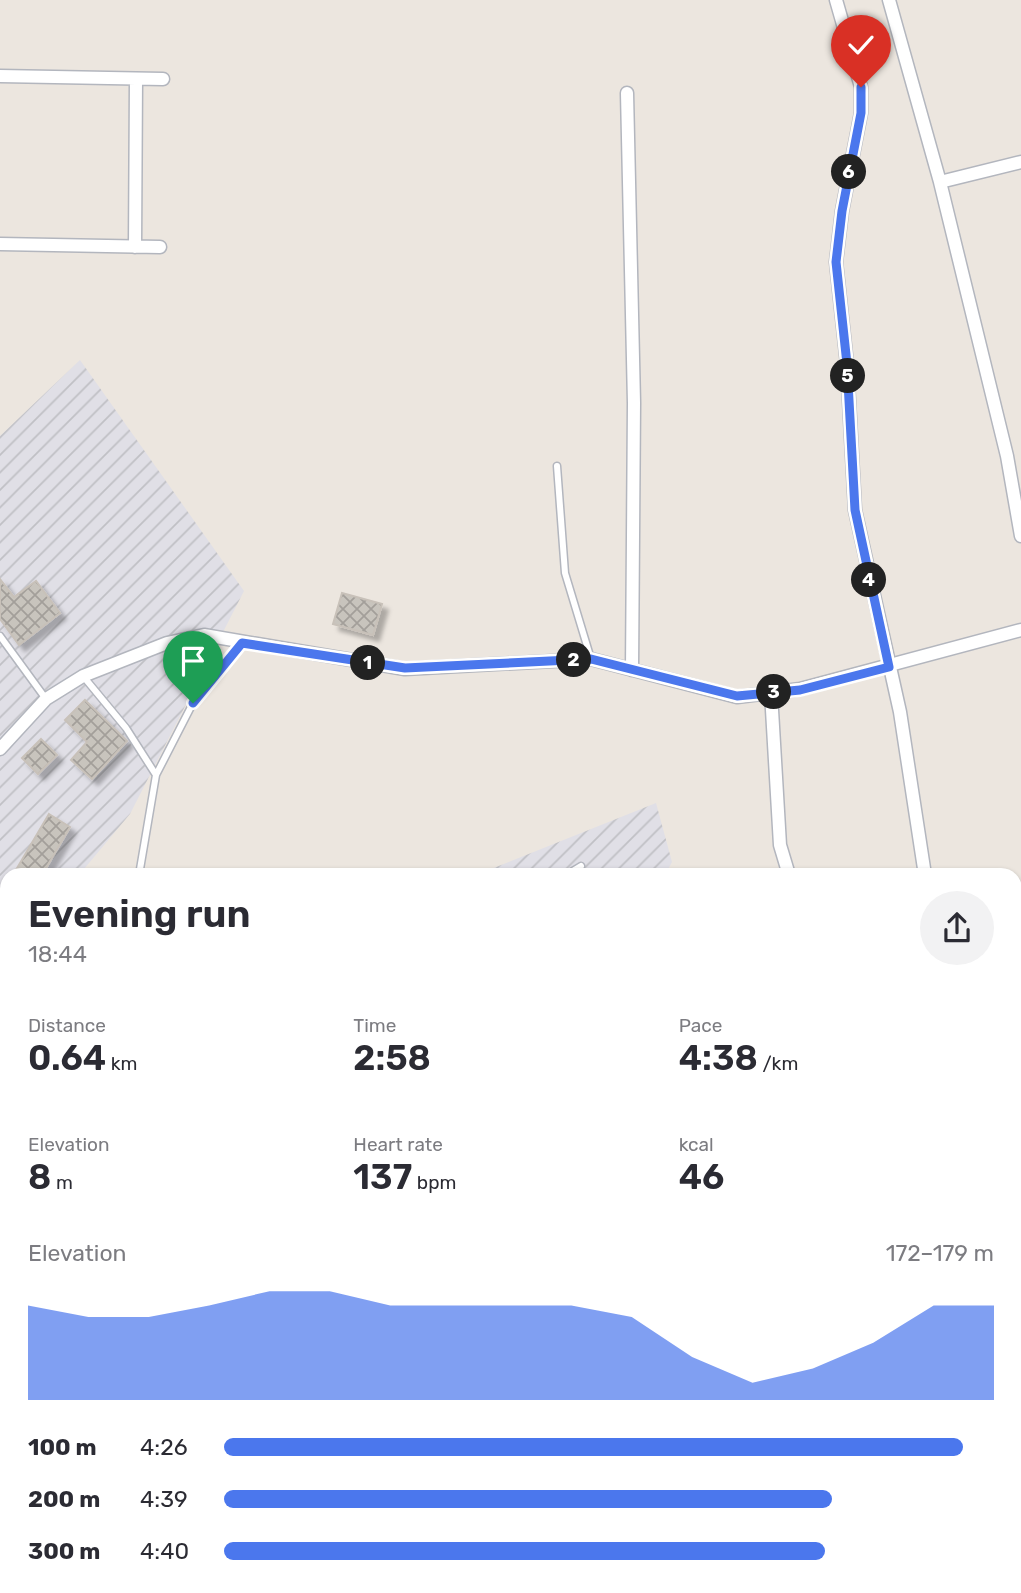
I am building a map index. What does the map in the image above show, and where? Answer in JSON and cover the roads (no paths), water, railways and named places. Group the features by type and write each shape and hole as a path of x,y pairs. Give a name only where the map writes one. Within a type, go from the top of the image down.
{"street":[{"path":"836,0 861,87 861,113 842,211 836,262 847,364 849,446 858,533 911,771 924,868"},
{"path":"889,0 940,183 1007,456 1021,536"},
{"path":"0,76 163,79"},
{"path":"135,247 136,79"},
{"path":"627,93 634,403 632,670"},
{"path":"940,183 1021,162"},
{"path":"0,244 160,247"},
{"path":"1,744 46,699 83,677 167,643 204,635 405,668 591,659 737,696 800,690 1021,630"},
{"path":"771,693 780,845 787,868"}],"lane":[{"path":"557,466 565,573 579,627 591,659"},
{"path":"0,636 46,699"},
{"path":"140,868 156,775 193,703 242,643"},
{"path":"83,677 126,728 156,775"}]}
